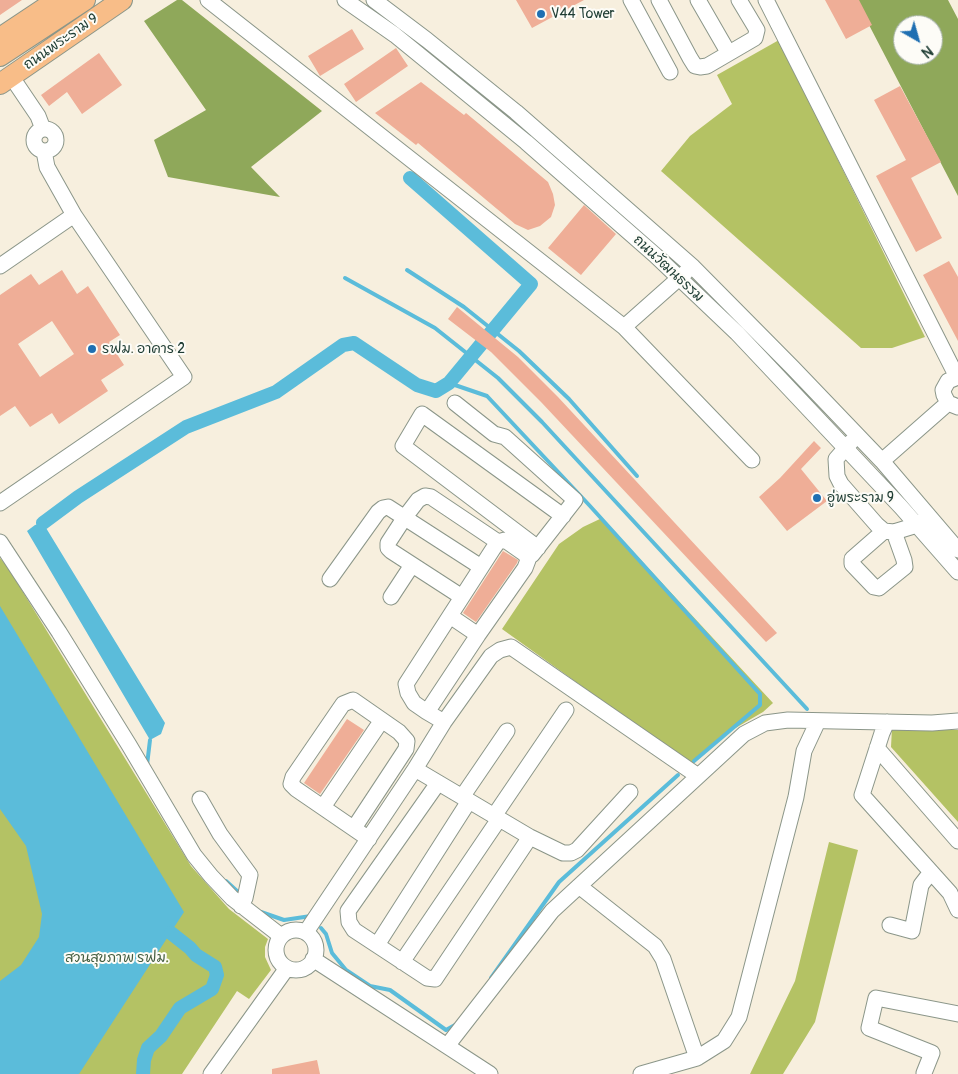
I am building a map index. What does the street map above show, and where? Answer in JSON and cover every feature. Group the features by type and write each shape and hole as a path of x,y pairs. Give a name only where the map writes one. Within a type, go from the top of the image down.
{"main road":[{"path":"0,25 37,0"},
{"path":"0,38 57,0"},
{"name":"ถนนพระราม 9","path":"0,56 85,0"},
{"name":"ถนนพระราม 9","path":"6,80 122,0"}],"street":[{"path":"208,0 624,327 752,460"},
{"name":"ถนนวัฒนธรรม","path":"345,0 395,35 526,142 655,255 737,334 845,448 923,521 958,550"},
{"name":"ถนนวัฒนธรรม","path":"374,0 516,112 693,267 882,461 958,572"},
{"path":"631,0 670,72"},
{"path":"659,0 695,66 700,67 707,66 728,52 755,38 757,30 739,0"},
{"path":"698,0 728,52"},
{"path":"766,0 958,377 948,381 944,390 944,395 953,405 882,461"},
{"path":"0,502 184,377 74,215 47,167 44,151 52,149 56,140 53,132 43,129 38,116 6,80"},
{"path":"0,266 74,215"},
{"path":"624,327 693,267"},
{"path":"427,712 478,634 525,568 528,560 575,500 506,437 494,434 454,403"},
{"path":"538,548 403,446 422,414 563,516"},
{"path":"857,436 836,459 837,476 841,484 877,525 889,531 923,521"},
{"path":"462,597 388,548 388,543 405,517 418,500 425,496 431,497 498,542"},
{"path":"330,579 378,512 388,507 481,568"},
{"path":"444,722 414,703 408,693 406,684 498,542 505,540 525,554 528,560"},
{"path":"0,542 74,656 194,855 211,876 241,906 281,936"},
{"path":"392,597 412,565"},
{"path":"450,616 478,634"},
{"path":"306,932 415,769 444,722 491,656 500,650 512,647 698,776"},
{"path":"354,828 406,748 407,741 399,732 353,700 343,704 293,777 292,784 296,790 369,839"},
{"path":"402,962 566,710"},
{"path":"323,807 382,720"},
{"path":"447,1046 552,911 744,734 765,724 788,720 932,723 958,721"},
{"path":"641,1074 697,1058 724,1041 739,1017 796,797 804,751 818,721"},
{"path":"887,722 862,795 950,893 958,910"},
{"path":"377,945 507,731"},
{"path":"877,748 958,841"},
{"path":"415,769 496,818 564,853 571,853 577,850 630,792"},
{"path":"438,783 348,911 349,922 354,930 427,978 435,979 530,837"},
{"path":"200,799 220,834 250,875 247,892 241,906"},
{"path":"890,925 912,931 921,885 931,872"},
{"path":"579,886 655,946 663,959 697,1058"},
{"path":"297,929 306,932 313,938 316,944 314,959 300,970 287,968 280,962 276,954 276,944 281,936 288,931 297,929"},
{"path":"314,959 488,1074"},
{"path":"212,1074 287,968"},
{"path":"924,1073 932,1053 869,1028 876,998 958,1014"}],"green space":[{"path":"177,0 182,0 322,111 251,167 280,197 168,177 154,140 206,110 144,21"},
{"path":"856,0 948,0 958,19 958,196"},
{"path":"779,40 925,337 892,348 861,348 661,171 690,136 732,104 717,75"},
{"path":"602,518 773,703 763,712 720,737 692,765 502,629 559,544 583,527"},
{"name":"สวนสุขภาพ รฟม.","path":"0,558 7,566 191,866 229,909 268,939 265,947 265,957 271,970 249,999 237,991 182,1074 0,1074"},
{"path":"892,728 958,730 958,822 891,747"},
{"path":"829,842 858,850 815,1022 783,1074 750,1074 795,981"}],"water":[{"path":"43,523 165,723 161,734 150,740 27,531 35,525"},
{"path":"0,606 184,912 79,1074 0,1074 0,981 21,965 39,937 42,914 26,846 0,809"}],"building":[{"path":"0,0 22,0 0,15"},
{"name":"V44 Tower","path":"516,0 584,0 532,28"},
{"path":"825,0 859,0 872,25 846,39"},
{"path":"352,29 364,49 320,76 308,56"},
{"path":"396,48 408,66 356,102 344,84"},
{"path":"99,53 122,85 82,114 67,92 49,106 41,95"},
{"path":"421,82 464,115 466,113 548,182 555,205 551,217 540,226 528,230 515,224 418,143 416,145 375,113"},
{"path":"900,86 941,162 911,178 942,238 916,252 876,176 906,160 874,100"},
{"path":"584,205 616,234 581,275 548,248"},
{"path":"949,261 958,277 958,341 923,275"},
{"name":"รฟม. อาคาร 2","path":"62,270 77,294 88,286 120,335 109,342 124,365 101,380 108,391 59,424 52,413 30,427 15,406 0,416 0,295 31,274 39,285","holes":["52,321 74,354 40,377 18,344"]},
{"path":"457,307 518,357 558,397 777,633 766,642 541,402 491,352 448,319"},
{"path":"814,441 821,448 801,469 827,501 787,531 759,497 780,478"},
{"path":"503,551 518,560 517,563 476,622 463,613"},
{"path":"347,719 364,730 320,794 304,783"},
{"path":"317,1060 320,1074 272,1074 272,1069"}],"waterway":[{"path":"43,523 78,497 186,427 276,392 343,345 354,343 417,385 436,391 449,383 531,284 410,178"},
{"path":"407,270 464,307 519,351 569,399 637,476"},
{"path":"345,278 435,328 498,378 542,422 807,709"},
{"path":"449,383 487,396 590,506 760,694 760,705 694,761"},
{"path":"147,765 150,740"},
{"path":"491,978 559,882 678,775"},
{"path":"226,881 237,891"},
{"path":"261,912 284,920 311,916"},
{"path":"321,928 326,934 332,953 346,970 370,986 390,990 446,1030 455,1025"},
{"path":"143,1074 144,1060 148,1048 161,1036 180,1008 212,989 217,975 215,967 196,955 171,933"}],"place":[{"name":"V44 Tower","path":"541,14"},
{"name":"รฟม. อาคาร 2","path":"92,349"},
{"name":"อู่พระราม 9","path":"817,498"}]}
